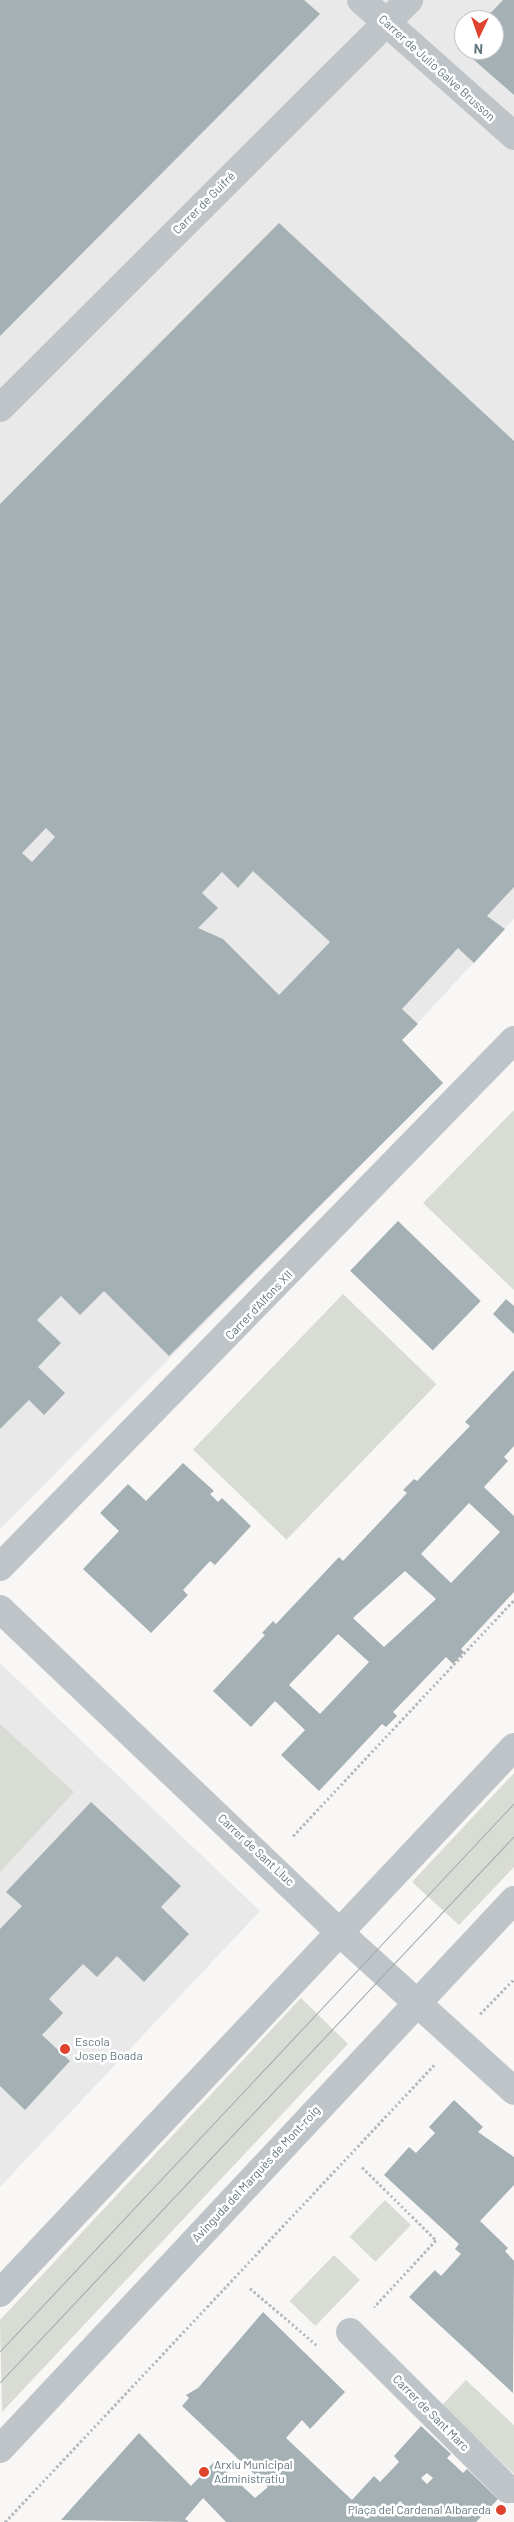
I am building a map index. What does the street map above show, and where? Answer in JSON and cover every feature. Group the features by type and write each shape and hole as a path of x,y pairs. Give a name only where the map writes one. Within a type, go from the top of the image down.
{"street":[{"name":"Carrer de Julio Galve Brusson","path":"361,0 514,136"},
{"name":"Carrer de Guifré","path":"0,408 385,21 409,0"},
{"name":"Carrer d'Alfons XII","path":"0,1567 514,1040"},
{"name":"Carrer de Sant Lluc","path":"0,1608 340,1933 514,2091"},
{"path":"0,2293 514,1747"},
{"name":"Avinguda del Marquès de Mont-roig","path":"0,2448 417,2001 514,1900"},
{"name":"Carrer de Sant Marc","path":"350,2332 508,2489 514,2489"}],"path":[{"path":"293,1836 514,1600"},
{"path":"473,2021 514,1978"},
{"path":"5,2522 437,2061"},
{"path":"250,2288 326,2354 350,2332 436,2240 362,2167"}],"shaded area":[{"path":"0,0 514,0 514,919 402,1040 443,1083 0,1529"},
{"path":"514,1110 514,1290 423,1203"},
{"path":"343,1294 437,1384 286,1540 193,1449"},
{"name":"Escola Josep Boada","path":"0,1663 260,1911 0,2187"},
{"path":"0,1724 74,1792 0,1872"},
{"path":"514,1773 514,1867 459,1925 412,1882"},
{"path":"301,1998 348,2044 2,2412 0,2320"},
{"path":"385,2200 411,2225 375,2262 350,2237"},
{"path":"334,2255 360,2280 315,2326 290,2301"},
{"path":"466,2380 514,2425 514,2474 442,2405"}],"building":[{"path":"0,0 304,0 320,14 0,336"},
{"path":"503,0 514,0 514,95 474,60 504,60 504,10 494,10"},
{"path":"279,223 514,441 514,887 487,916 505,929 474,963 458,948 402,1009 418,1024 402,1040 443,1083 169,1356 104,1291 80,1315 61,1296 37,1320 61,1343 38,1367 65,1393 44,1415 29,1400 0,1429 0,504","holes":["46,828 55,837 32,862 22,853","253,871 330,942 279,995 223,939 198,928 218,908 202,893 222,872 238,888"]},
{"path":"398,1221 481,1301 433,1351 350,1271"},
{"path":"506,1299 514,1306 514,1334 493,1314"},
{"path":"514,1370 514,1446 504,1457 508,1461 484,1487 514,1516 514,1592 461,1649 464,1652 453,1664 446,1657 393,1712 397,1716 386,1727 382,1724 319,1791 281,1755 305,1730 275,1701 251,1727 213,1691 265,1635 262,1633 273,1621 276,1624 339,1557 343,1561 407,1493 403,1490 414,1479 417,1481 470,1426 465,1422","holes":["469,1503 500,1532 451,1583 421,1554","405,1571 436,1599 384,1647 353,1618","338,1634 369,1662 320,1714 289,1685"]},
{"path":"183,1463 214,1491 210,1494 218,1502 222,1498 251,1526 215,1565 210,1561 183,1590 188,1595 151,1633 83,1569 119,1531 100,1513 128,1484 146,1501"},
{"path":"91,1802 181,1886 161,1907 189,1934 144,1982 117,1956 97,1977 83,1964 49,1999 63,2013 42,2035 70,2061 25,2110 0,2086 0,1929 22,1906 6,1892"},
{"path":"454,2100 483,2127 478,2132 514,2157 514,2185 480,2221 508,2248 505,2251 514,2261 513,2393 409,2297 435,2270 441,2276 461,2254 455,2249 459,2244 384,2175 409,2147 416,2153 435,2133 429,2127"},
{"path":"263,2312 345,2392 310,2429 302,2420 286,2438 352,2500 374,2476 380,2482 399,2462 394,2456 421,2426 451,2454 447,2458 463,2473 467,2469 498,2499 476,2522 226,2522 203,2498 185,2519 189,2522 61,2520 139,2433 191,2486 215,2461 255,2498 268,2487 182,2406 189,2398 186,2395 198,2388","holes":["427,2473 433,2478 427,2484 421,2478","400,2501 406,2507 400,2513 394,2508"]}],"tram line":[{"path":"0,2351 514,1803"},
{"path":"0,2382 514,1836"}],"place":[{"name":"Escola Josep Boada","path":"65,2049"},
{"name":"Arxiu Municipal Administratiu","path":"204,2472"},
{"name":"Plaça del Cardenal Albareda","path":"501,2510"}]}
